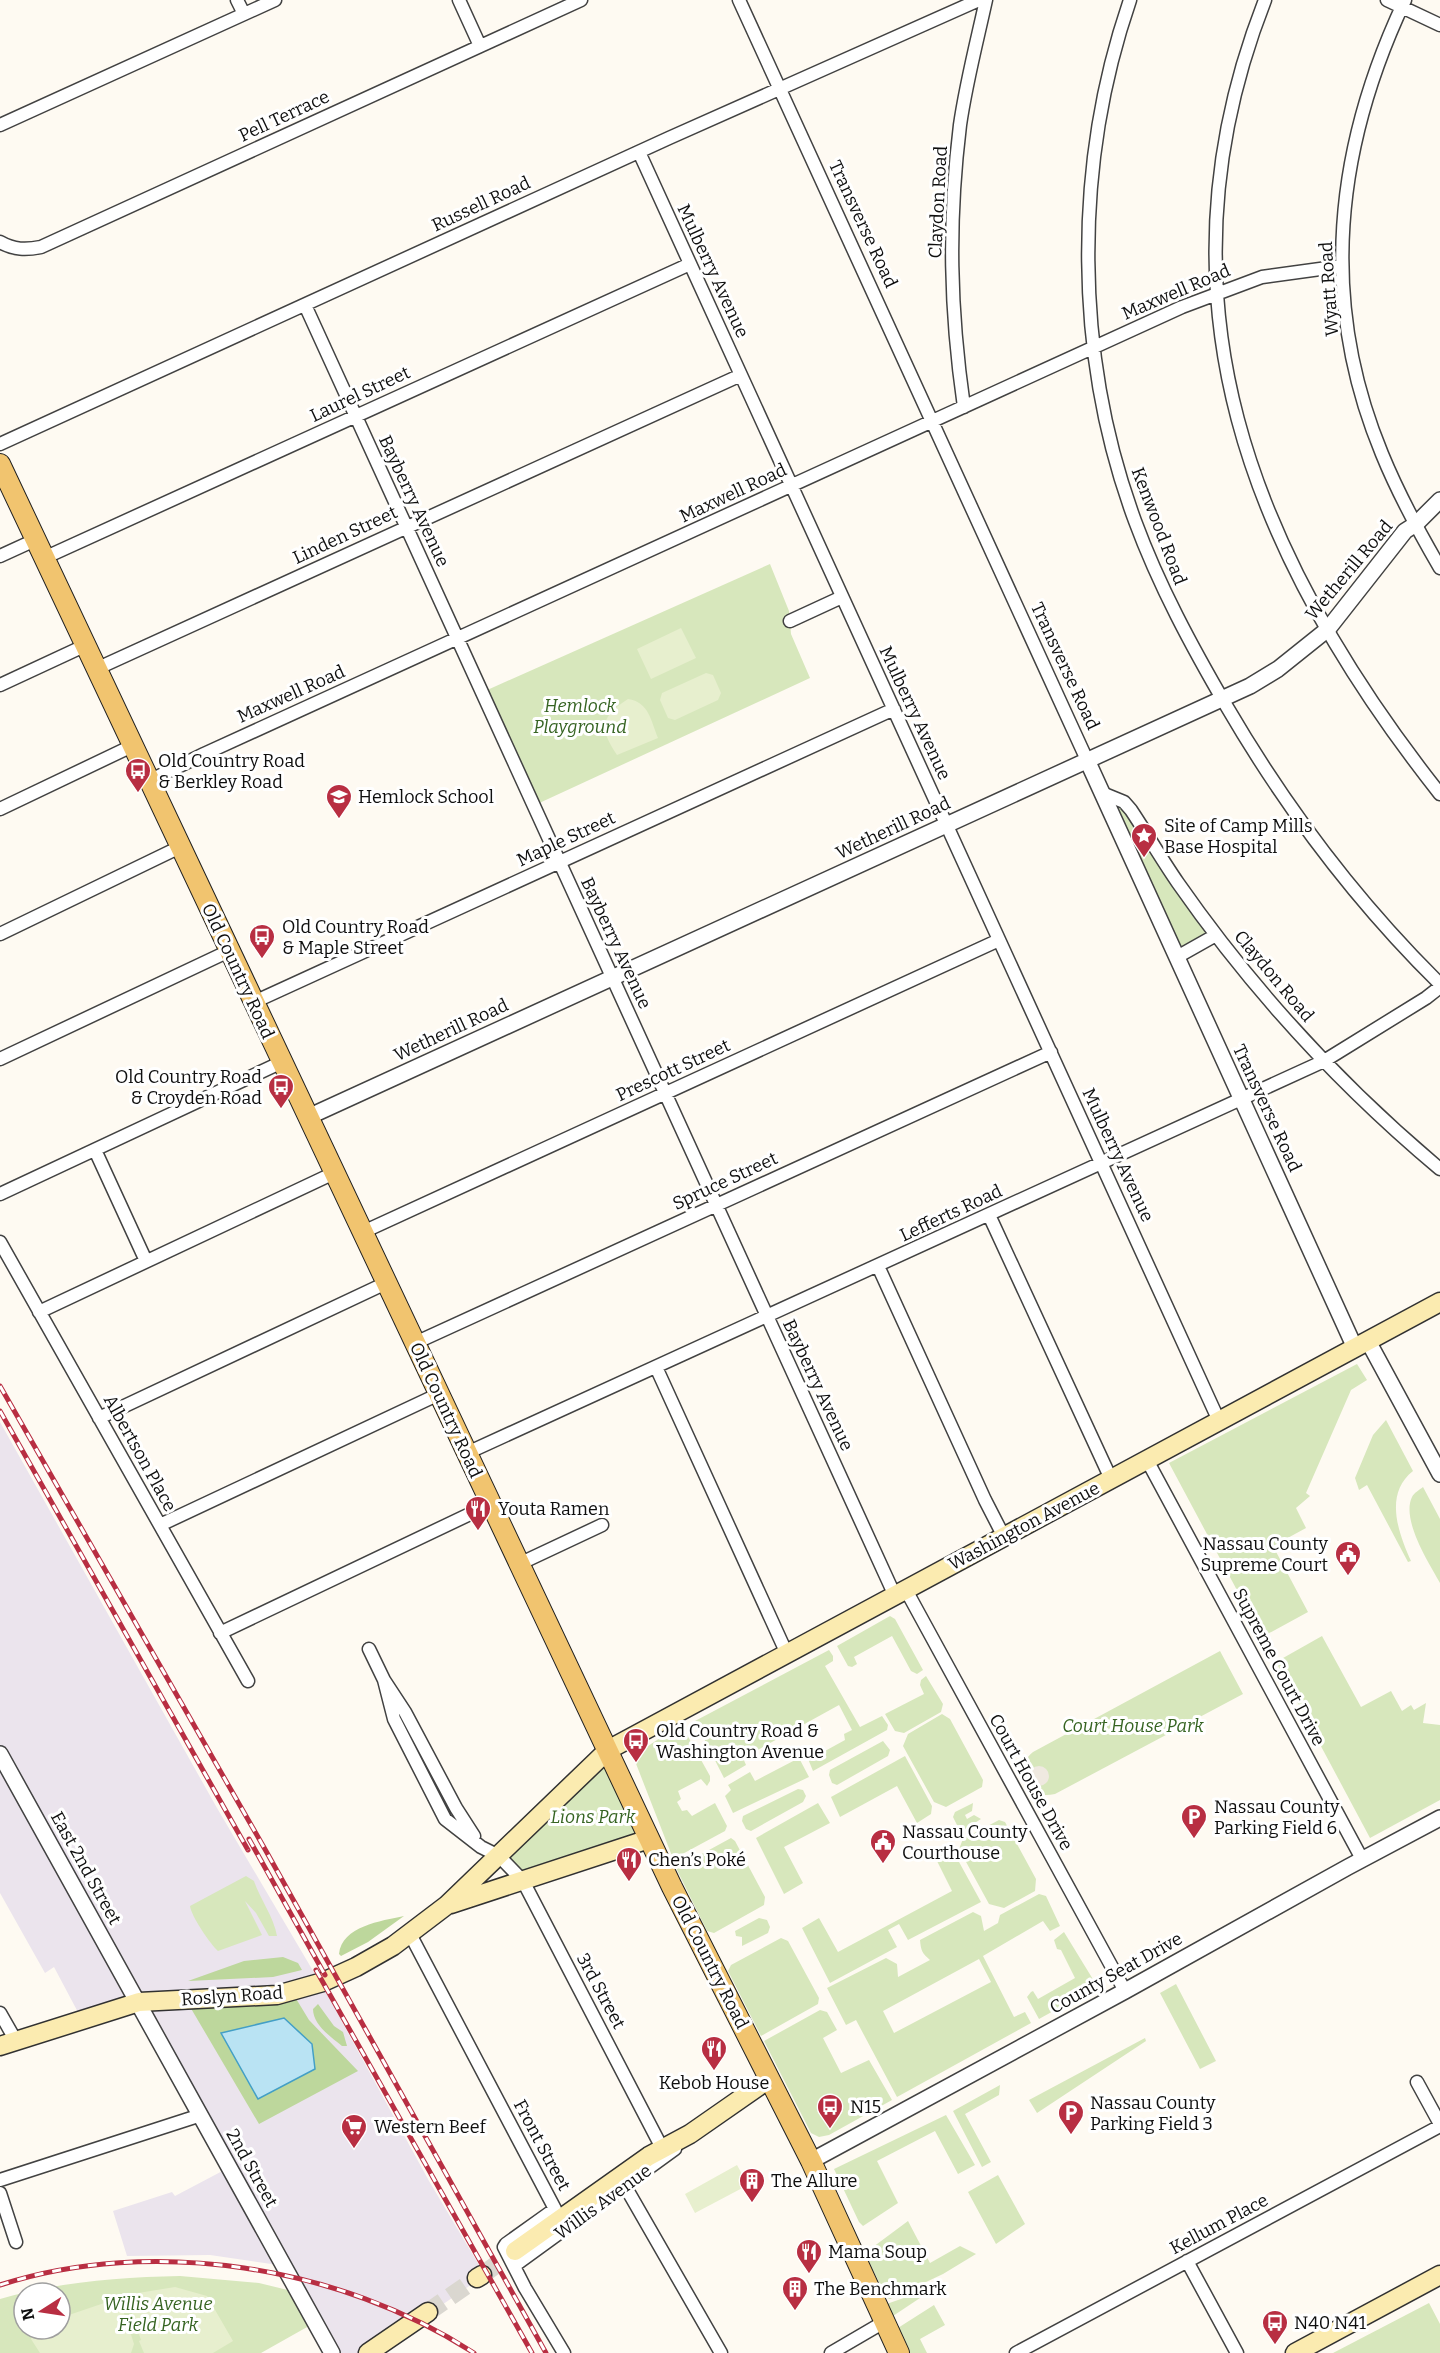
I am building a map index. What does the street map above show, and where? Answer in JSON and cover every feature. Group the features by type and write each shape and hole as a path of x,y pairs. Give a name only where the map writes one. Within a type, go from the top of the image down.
{"main road":[{"name":"Old Country Road","path":"0,464 649,1839 811,2161 899,2353"},
{"name":"Washington Avenue","path":"608,1750 1440,1302"},
{"name":"Roslyn Road","path":"8,2044 138,2002 284,1994 344,1973 410,1934 447,1905 608,1750"},
{"name":"Roslyn Road","path":"447,1905 649,1839"},
{"name":"Willis Avenue","path":"515,2259 662,2148 690,2134 769,2079"},
{"path":"1295,2353 1440,2276"},
{"path":"368,2353 428,2312"}],"street":[{"path":"237,0 244,14"},
{"path":"0,125 275,0"},
{"path":"459,0 480,46"},
{"name":"Pell Terrace","path":"0,242 15,249 28,250 41,247 581,0"},
{"name":"Transverse Road","path":"739,0 1242,1099 1362,1344 1440,1474"},
{"name":"Russell Road","path":"0,444 780,88 979,0"},
{"name":"Claydon Road","path":"964,407 955,344 952,300 955,176 961,122 986,0"},
{"name":"Kenwood Road","path":"1130,0 1118,35 1102,100 1089,200 1088,258 1098,377 1112,445 1134,520 1169,603 1250,747 1308,831 1369,908 1440,985"},
{"path":"1266,0 1240,71 1220,167 1215,259 1224,362 1247,455 1276,530 1367,695 1440,794"},
{"path":"1387,0 1403,4 1440,25"},
{"name":"Wyatt Road","path":"1403,4 1376,67 1355,137 1344,205 1342,266 1348,329 1365,407 1382,454 1440,568"},
{"name":"Mulberry Avenue","path":"639,152 1219,1421"},
{"name":"Laurel Street","path":"44,558 690,264"},
{"name":"Maxwell Road","path":"149,781 1217,293 1262,277 1342,266"},
{"name":"Bayberry Avenue","path":"304,305 716,1205 901,1593"},
{"name":"Linden Street","path":"96,669 741,375"},
{"name":"Wetherill Road","path":"308,1117 1250,686 1278,669 1328,628 1405,531 1416,524 1440,500"},
{"path":"0,556 35,540"},
{"path":"790,621 842,597"},
{"path":"0,685 84,646"},
{"name":"Maple Street","path":"254,1002 894,709"},
{"path":"0,809 132,746"},
{"name":"Claydon Road","path":"1102,793 1124,802 1131,810 1178,883 1265,996 1365,1102 1440,1169"},
{"path":"0,934 180,847"},
{"path":"1177,957 1216,935"},
{"name":"Prescott Street","path":"363,1232 999,940"},
{"path":"0,1059 229,951"},
{"name":"Lefferts Road","path":"467,1453 1324,1061 1440,985"},
{"name":"Spruce Street","path":"415,1343 1050,1052"},
{"path":"0,1194 282,1062"},
{"path":"95,1150 146,1261"},
{"path":"39,1312 334,1173"},
{"path":"989,1215 1111,1479"},
{"name":"Albertson Place","path":"0,1242 248,1682"},
{"path":"879,1266 1004,1537"},
{"path":"99,1418 387,1283"},
{"path":"656,1367 787,1654"},
{"path":"160,1525 439,1394"},
{"name":"Supreme Court Drive","path":"1147,1460 1362,1859"},
{"path":"220,1633 491,1504"},
{"path":"519,1564 602,1525"},
{"name":"Court House Drive","path":"901,1593 1125,1991"},
{"name":"3rd Street","path":"369,1649 456,1808 481,1847 499,1856 523,1881 662,2148"},
{"name":"East 2nd Street","path":"0,1754 138,2002"},
{"name":"County Seat Drive","path":"811,2161 1440,1818"},
{"name":"Front Street","path":"410,1934 555,2209 505,2245 506,2253 515,2259 564,2353"},
{"name":"2nd Street","path":"138,2002 332,2353"},
{"path":"0,2013 8,2044"},
{"path":"1417,2082 1440,2125"},
{"path":"0,2180 201,2115"},
{"name":"Kellum Place","path":"1016,2353 1440,2125"},
{"name":"Willis Avenue","path":"515,2259 626,2186 670,2153 690,2134"},
{"path":"626,2186 721,2353"},
{"path":"0,2193 16,2242"},
{"path":"1187,2261 1237,2353"},
{"path":"831,2353 884,2322"}],"shaded area":[{"path":"0,1422 217,1808 329,1998 429,2181 485,2275 373,2353 332,2353 285,2266 210,2255 127,2256 113,2211 172,2192 175,2196 230,2167 138,1998 80,2016 54,1967 45,1973 0,1893"},
{"path":"1039,1766 1046,1769 1049,1776 1046,1783 1039,1786 1032,1783 1029,1776 1032,1769"}],"green space":[{"name":"Hemlock Playground","path":"770,564 789,611 791,634 810,678 535,805 485,691"},
{"path":"681,628 696,658 651,679 637,649"},
{"path":"706,673 713,675 721,693 718,700 675,720 668,718 660,700 662,693"},
{"path":"628,699 645,708 658,738 617,755 607,737 605,724 612,712"},
{"path":"1102,793 1124,802 1216,935 1177,957"},
{"path":"1357,1364 1367,1380 1351,1390 1306,1493 1310,1496 1296,1508 1306,1528 1273,1546 1308,1612 1262,1637 1169,1463"},
{"path":"1386,1420 1413,1471 1404,1480 1396,1502 1398,1526 1411,1561 1408,1562 1367,1485 1359,1490 1355,1478 1373,1435"},
{"path":"1423,1487 1440,1519 1440,1583 1423,1553 1410,1517 1412,1497"},
{"path":"890,1616 895,1619 923,1670 917,1674 911,1671 892,1636 854,1657 857,1664 852,1667 848,1666 837,1646"},
{"path":"1322,1636 1361,1707 1391,1691 1402,1711 1411,1705 1414,1710 1426,1703 1423,1723 1440,1725 1440,1800 1370,1838 1276,1662"},
{"path":"829,1650 833,1661 825,1666 860,1727 882,1716 888,1725 887,1730 813,1771 806,1754 822,1746 825,1751 845,1740 844,1734 852,1730 839,1705 743,1758 746,1765 724,1778 695,1721"},
{"name":"Court House Park","path":"1220,1651 1243,1694 1055,1794 1036,1793 1024,1783 1022,1768 1033,1752"},
{"path":"926,1676 943,1704 941,1712 904,1733 895,1731 885,1714 924,1694 920,1685 921,1680"},
{"path":"942,1714 950,1719 983,1780 982,1787 946,1807 934,1802 903,1746 908,1734"},
{"path":"681,1724 710,1776 710,1781 707,1786 701,1779 678,1791 681,1799 677,1802 682,1811 687,1810 692,1816 715,1803 727,1826 725,1831 675,1858 672,1856 633,1756"},
{"path":"883,1741 890,1750 888,1756 837,1785 832,1783 830,1770"},
{"name":"Lions Park","path":"608,1750 649,1839 523,1881 499,1856"},
{"path":"905,1756 932,1806 931,1814 917,1823 897,1786 840,1817 831,1797"},
{"path":"799,1758 809,1777 733,1813 725,1796 731,1790 728,1785 750,1772 755,1781"},
{"path":"798,1789 803,1790 806,1796 803,1802 751,1831 746,1829 742,1821 743,1816"},
{"path":"818,1803 830,1823 784,1847 803,1883 784,1894 756,1838"},
{"path":"973,1803 972,1811 965,1815 967,1819 974,1815 981,1819 965,1829 958,1827 953,1817 955,1812"},
{"path":"999,1820 1005,1822 1036,1879 1035,1891 1004,1908 989,1904 959,1849 963,1839"},
{"path":"731,1838 735,1841 765,1897 764,1905 714,1933 707,1931 676,1868"},
{"path":"947,1848 953,1851 981,1902 908,1940 899,1924 888,1930 897,1947 830,1983 802,1928 819,1918 838,1952 952,1891 934,1855"},
{"path":"246,1876 254,1881 277,1936 269,1936 256,1913 245,1901 262,1935 218,1951 202,1930 190,1906"},
{"path":"1039,1894 1046,1896 1060,1926 1050,1931 1043,1921 983,1956 1014,2017 1025,2012 1031,2023 897,2097 856,2020 846,2025 827,1988 886,1958 897,1964 898,1977 930,1960 922,1952 920,1940 973,1912 981,1916 984,1931 998,1923 1000,1915","holes":["979,1959 991,1982 894,2033 883,2011"]},
{"path":"404,1916 368,1942 341,1956 339,1954 347,1937 355,1931 364,1926"},
{"path":"759,1918 767,1920 770,1927 768,1933 742,1946 742,1937 736,1936 735,1931"},
{"path":"1064,1932 1094,1981 1093,1989 1039,2019 1027,1997 1031,1992 1033,1991 1038,1999 1075,1978 1054,1940"},
{"path":"781,1938 788,1941 819,1998 818,2004 761,2036 728,1971 731,1965"},
{"path":"283,1957 298,1963 302,1970 273,1977 188,1981 244,1961"},
{"path":"1176,1984 1216,2061 1200,2069 1160,1993"},
{"path":"292,1992 309,2020 358,2071 259,2124 186,2000"},
{"path":"318,2004 334,2026 343,2032 347,2046 342,2046 319,2025 313,2009"},
{"path":"820,2010 827,2012 837,2030 823,2038 841,2073 869,2060 892,2100 829,2135 819,2137 811,2133 764,2041"},
{"path":"1145,2038 1146,2041 1037,2113 1029,2100"},
{"path":"1000,2085 999,2095 965,2114 991,2162 982,2167 953,2111"},
{"path":"946,2115 975,2165 958,2174 935,2131 877,2161 898,2203 863,2226 834,2169"},
{"path":"737,2165 748,2185 695,2213 685,2194"},
{"path":"998,2175 1025,2224 996,2244 968,2192"},
{"path":"908,2221 930,2263 960,2246 976,2254 943,2274 890,2299 887,2298 868,2260 873,2247"},
{"name":"Willis Avenue Field Park","path":"180,2276 259,2283 300,2293 316,2322 261,2353 0,2353 0,2299 12,2296 12,2341 72,2341 72,2284 112,2279"},
{"path":"938,2286 884,2322 878,2307"},
{"path":"175,2287 207,2296 233,2341 213,2353 144,2353 126,2295"},
{"path":"119,2298 134,2344 131,2353 40,2353 32,2341 72,2341 72,2314"},
{"path":"1429,2303 1440,2324 1440,2353 1333,2353"},
{"path":"934,2305 945,2325 920,2339 927,2353 899,2353 890,2333"}],"water":[{"path":"284,2018 312,2044 315,2069 258,2099 221,2033"}],"tunnel":[{"path":"482,2275 515,2251"},
{"path":"428,2312 477,2278"}],"railway":[{"path":"0,1386 266,1851 546,2353"},
{"path":"0,1411 248,1850"},
{"path":"249,1839 325,1975"},
{"path":"316,1970 532,2353"},
{"path":"0,2285 59,2270 119,2263 182,2262 244,2268 306,2280 365,2299 422,2323 474,2353"}],"place":[{"name":"Old Country Road & Berkley Road","path":"138,794"},
{"name":"Hemlock School","path":"339,820"},
{"name":"Site of Camp Mills Base Hospital","path":"1144,859"},
{"name":"Old Country Road & Maple Street","path":"262,960"},
{"name":"Old Country Road & Croyden Road","path":"281,1110"},
{"name":"Youta Ramen","path":"478,1532"},
{"name":"Nassau County Supreme Court","path":"1348,1577"},
{"name":"Old Country Road & Washington Avenue","path":"636,1764"},
{"name":"Nassau County Parking Field 6","path":"1194,1840"},
{"name":"Nassau County Courthouse","path":"883,1865"},
{"name":"Chen’s Poké","path":"629,1883"},
{"name":"Kebob House","path":"714,2072"},
{"name":"N15","path":"830,2130"},
{"name":"Nassau County Parking Field 3","path":"1071,2136"},
{"name":"Western Beef","path":"354,2150"},
{"name":"The Allure","path":"752,2204"},
{"name":"Mama Soup","path":"809,2275"},
{"name":"The Benchmark","path":"795,2312"},
{"name":"N40 N41","path":"1275,2346"}]}
